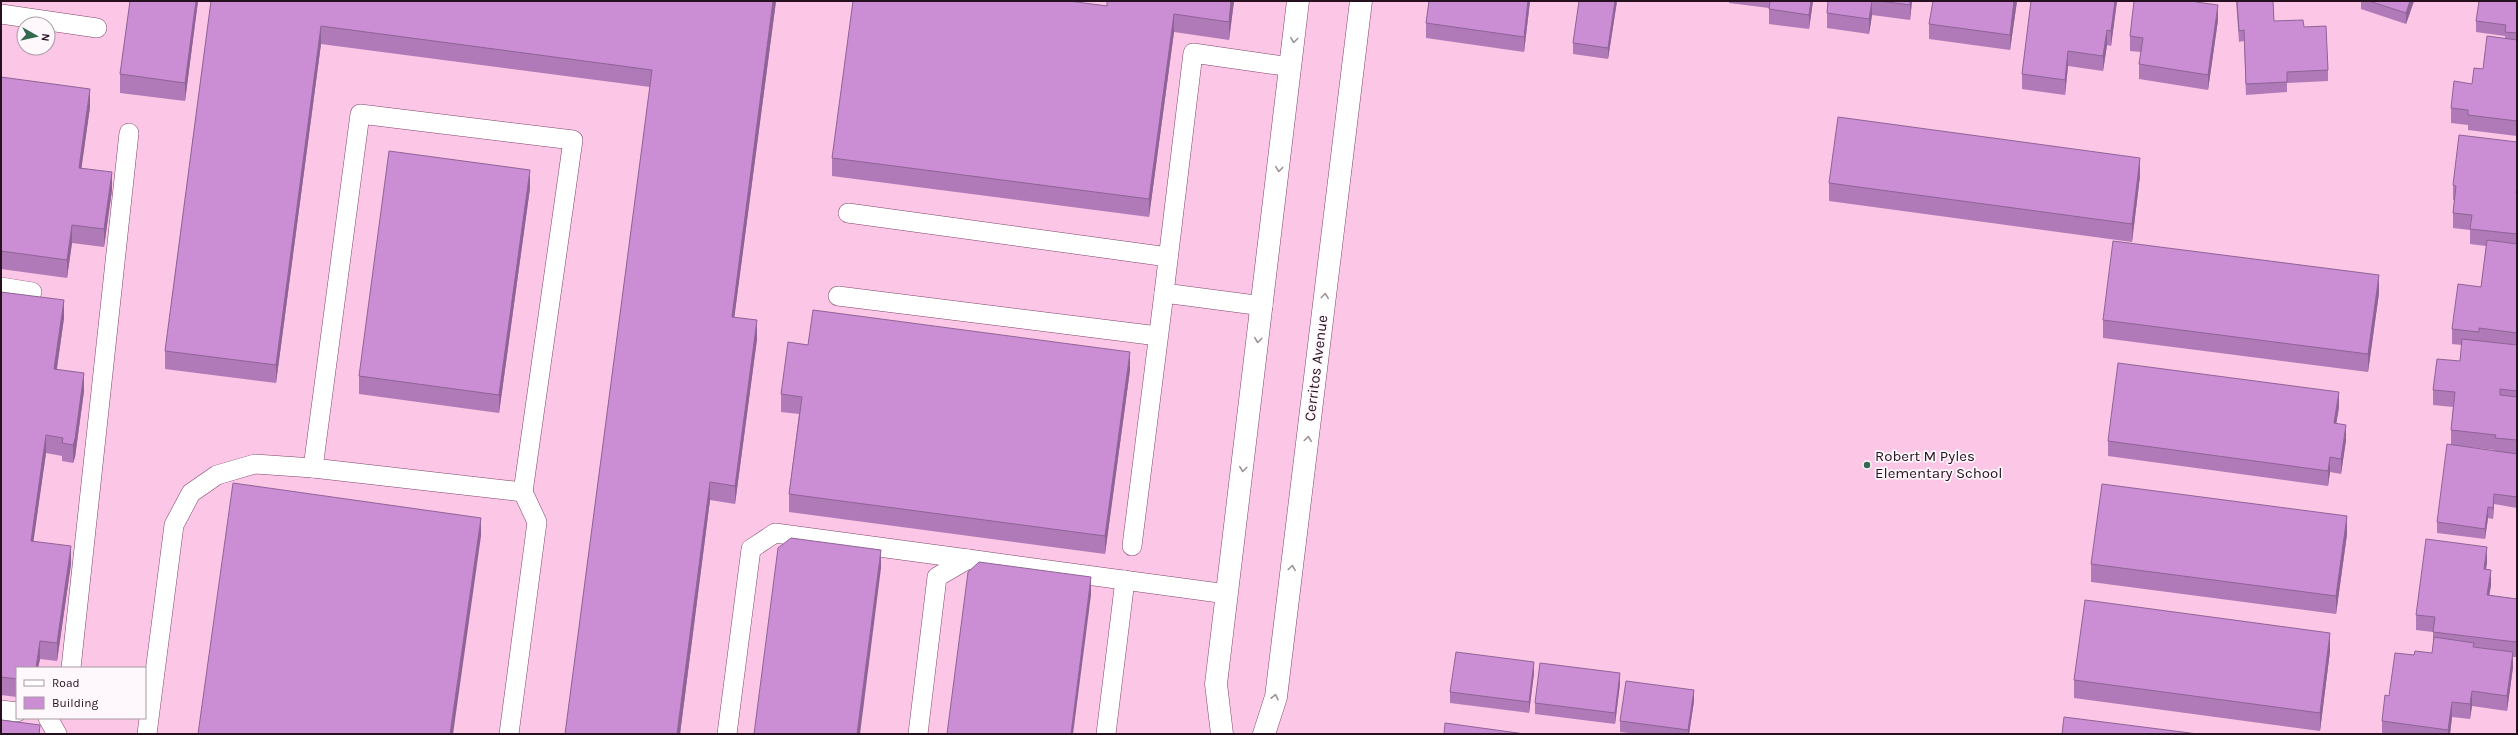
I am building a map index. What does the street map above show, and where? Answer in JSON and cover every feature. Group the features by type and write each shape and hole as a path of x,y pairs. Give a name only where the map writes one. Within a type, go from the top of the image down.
{"street":[{"path":"1222,734 1216,684 1298,1"},
{"name":"Cerritos Avenue","path":"1264,734 1276,697 1361,1"}],"lane":[{"path":"1,14 97,28"},
{"path":"1132,546 1193,53 1290,68"},
{"path":"313,468 360,114 573,140 523,492 537,522 509,734"},
{"path":"71,667 129,133"},
{"path":"848,214 1168,258"},
{"path":"1,287 32,292"},
{"path":"1164,293 1262,306"},
{"path":"838,296 1158,336"},
{"path":"147,734 174,525 191,492 217,475 255,464 313,468 523,492"},
{"path":"727,734 751,549 775,533 1227,594"},
{"path":"918,734 937,577 968,559"},
{"path":"1106,734 1125,580"},
{"path":"1,710 16,712"},
{"path":"49,719 57,734"}],"building":[{"path":"130,1 196,1 185,83 120,74"},
{"path":"211,1 773,1 732,317 757,320 735,486 710,482 677,734 565,734 652,70 321,26 276,365 165,351"},
{"path":"853,1 1069,1 1107,6 1107,1 1231,1 1229,22 1174,14 1149,199 832,158"},
{"path":"1429,1 1528,1 1524,37 1426,23"},
{"path":"1579,1 1615,1 1608,48 1573,43"},
{"path":"1770,1 1811,1 1809,15 1769,9"},
{"path":"1828,1 1872,1 1869,19 1827,13"},
{"path":"1880,1 1910,1 1910,5"},
{"path":"1933,1 2014,1 2010,35 1929,24"},
{"path":"2031,1 2115,1 2111,31 2107,30 2103,56 2068,51 2065,80 2022,74"},
{"path":"2134,1 2196,1 2218,5 2208,75 2139,64 2143,38 2130,36"},
{"path":"2237,1 2273,1 2274,21 2303,20 2304,27 2326,26 2328,70 2287,72 2287,82 2246,84 2244,30 2239,31"},
{"path":"2369,1 2410,1 2406,13"},
{"path":"2479,1 2517,1 2517,33 2505,32 2506,25 2476,21"},
{"path":"2487,36 2517,40 2517,121 2468,115 2468,110 2451,108 2454,81 2472,84 2474,68 2483,69"},
{"path":"1,77 90,89 79,168 112,172 104,229 72,225 67,260 1,251"},
{"path":"1838,117 2140,158 2132,224 1829,183"},
{"path":"2459,135 2517,142 2517,234 2470,229 2472,215 2453,213 2456,186 2453,185"},
{"path":"389,151 530,170 499,395 359,376"},
{"path":"2487,240 2517,244 2517,333 2479,328 2479,332 2452,329 2458,284 2481,287"},
{"path":"2113,241 2379,275 2368,354 2103,320"},
{"path":"1,292 64,300 54,369 84,373 73,445 62,443 63,438 46,435 31,541 71,546 57,643 40,641 36,667 16,667 16,679 1,677"},
{"path":"813,310 1130,352 1105,536 789,494 802,397 781,394 788,342 808,345"},
{"path":"2462,339 2517,345 2517,391 2500,389 2500,395 2517,397 2517,440 2495,438 2496,435 2451,430 2455,392 2433,390 2437,359 2460,361"},
{"path":"2118,363 2339,392 2334,423 2346,425 2341,459 2330,457 2328,471 2108,441"},
{"path":"2447,444 2517,454 2517,497 2494,494 2493,508 2488,507 2485,529 2437,522"},
{"path":"233,483 481,518 450,734 198,734"},
{"path":"2102,484 2347,516 2336,596 2091,564"},
{"path":"791,538 881,550 857,734 754,734 778,548"},
{"path":"2426,539 2487,547 2484,569 2491,570 2487,595 2517,599 2516,642 2433,632 2435,617 2416,615"},
{"path":"979,562 1091,577 1071,734 947,734 968,572"},
{"path":"2085,600 2330,633 2320,713 2074,680"},
{"path":"2434,637 2474,643 2473,647 2513,652 2507,696 2472,691 2470,704 2452,702 2448,730 2382,721 2385,695 2389,696 2395,653 2414,655 2415,651 2432,653"},
{"path":"1456,652 1534,662 1529,702 1450,692"},
{"path":"1540,663 1620,673 1615,713 1535,703"},
{"path":"1626,681 1694,690 1688,730 1620,721"},
{"path":"2064,717 2198,734 2062,734"},
{"path":"1,720 40,725 39,734 1,734"},
{"path":"1445,723 1525,734 1444,734"}],"place":[{"name":"Robert M Pyles Elementary School","path":"1867,465"}]}
